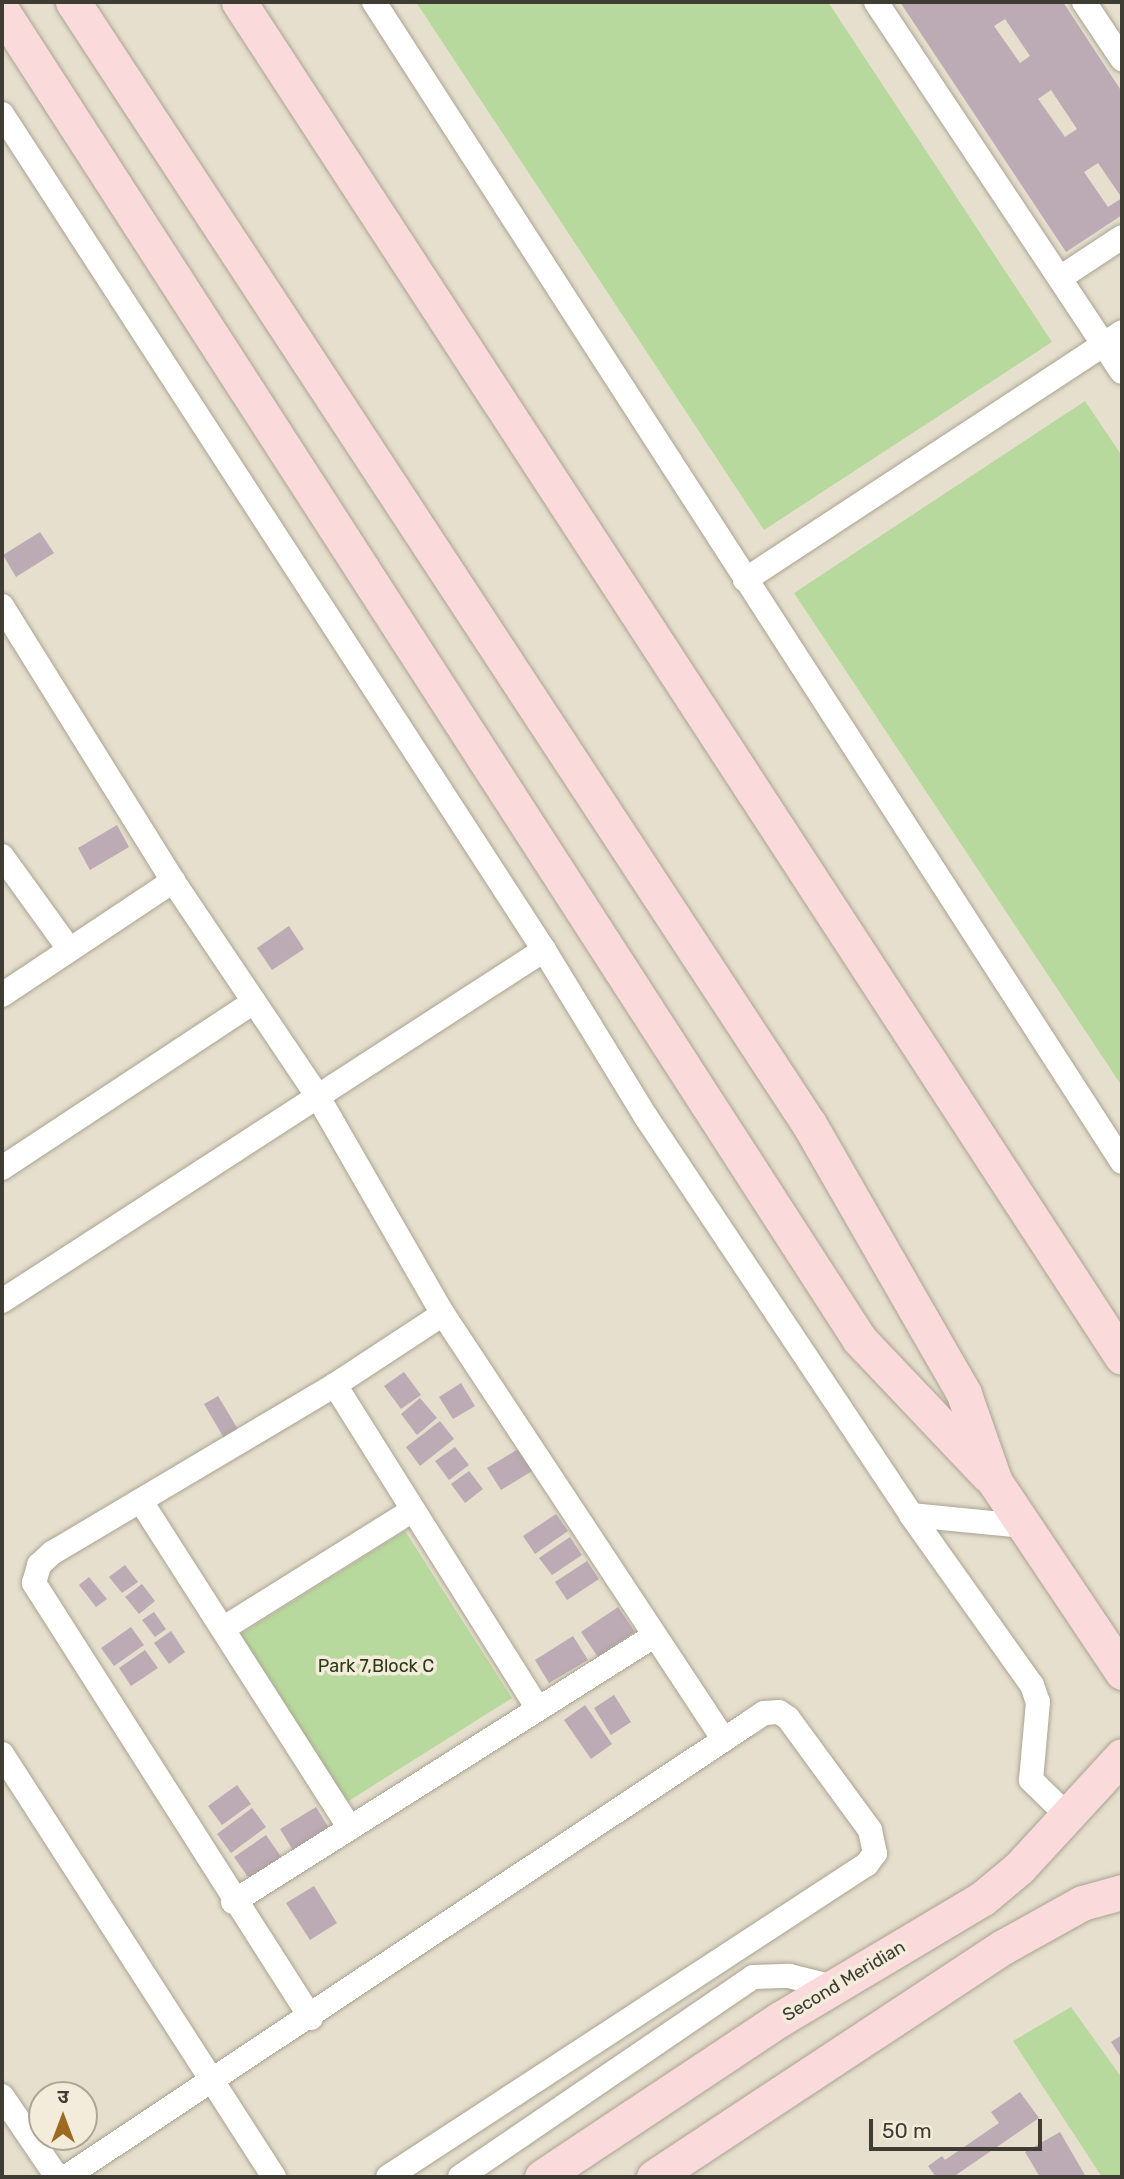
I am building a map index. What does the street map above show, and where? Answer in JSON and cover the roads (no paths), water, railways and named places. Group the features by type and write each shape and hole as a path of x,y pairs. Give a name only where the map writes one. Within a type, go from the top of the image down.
{"main road":[{"path":"73,2 809,1124 964,1394 995,1482"},
{"path":"239,2 1122,1357"},
{"path":"2,10 859,1339 995,1482 1122,1672"},
{"name":"Second Meridian","path":"542,2177 834,1987 1006,1881 1122,1756"},
{"path":"654,2177 1003,1947 1082,1902 1122,1892"}],"street":[{"path":"374,2 1122,1162"},
{"path":"876,2 1060,278 1113,338 1122,372"},
{"path":"1084,2 1114,30 1122,59"},
{"path":"2,114 544,950 646,1117 911,1515 1032,1685 1038,1702 1031,1780 1066,1814"},
{"path":"1060,278 1122,237"},
{"path":"745,580 1113,338"},
{"path":"2,606 173,881 318,1097 443,1314 652,1637 724,1740"},
{"path":"2,856 69,949"},
{"path":"2,995 173,881"},
{"path":"2,1301 544,950"},
{"path":"2,1168 254,1002"},
{"path":"311,2018 233,1902 34,1583 39,1566 52,1553 142,1503 335,1385 443,1314"},
{"path":"335,1385 538,1709"},
{"path":"142,1503 350,1828"},
{"path":"224,1628 413,1510"},
{"path":"911,1515 1024,1525"},
{"path":"233,1902 652,1637"},
{"path":"66,2177 311,2018 764,1713 779,1712 788,1718 870,1830 874,1853 867,1864 388,2177"},
{"path":"2,1754 274,2177"},
{"path":"460,2177 753,1977 789,1976 834,1987"},
{"path":"2,2096 57,2177"}],"park label":[{"name":"Park 7,Block C","path":"376,1666"}]}
